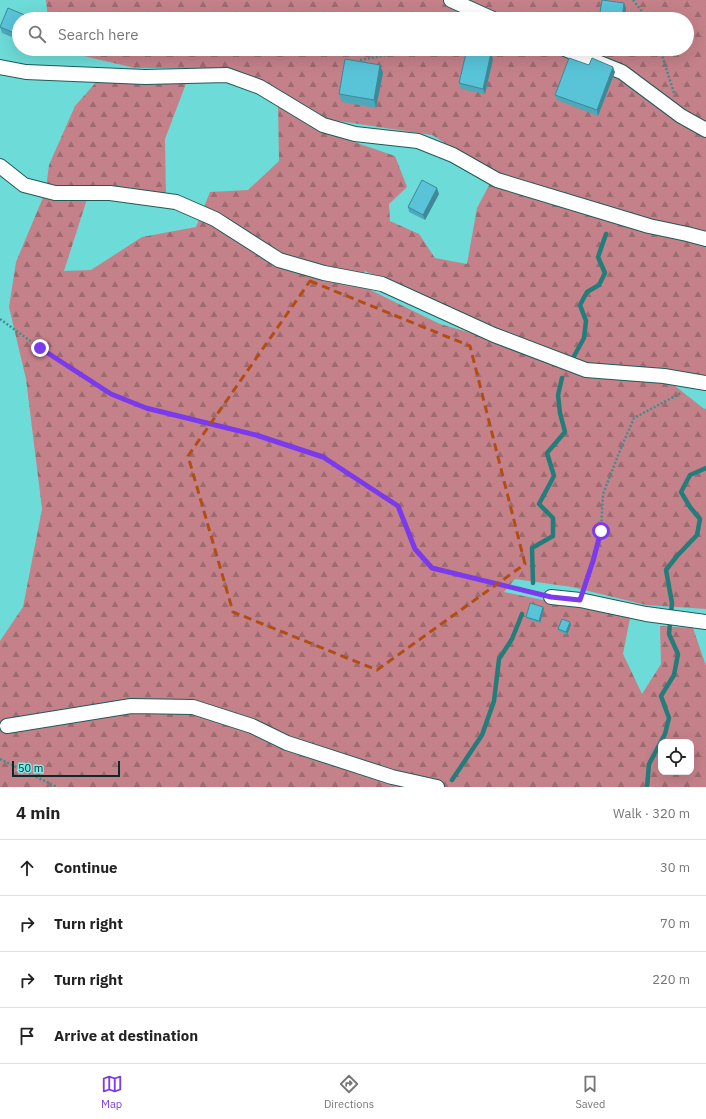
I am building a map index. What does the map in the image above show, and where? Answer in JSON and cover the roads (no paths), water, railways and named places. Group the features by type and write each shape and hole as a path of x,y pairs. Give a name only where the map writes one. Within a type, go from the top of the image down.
{"lane":[{"path":"451,0 478,12"},
{"path":"582,56 622,72 681,116 706,130"},
{"path":"0,67 26,72 145,77 227,75 260,87 323,125 355,134 418,141 453,155 497,180 649,226 706,239"},
{"path":"0,166 24,185 55,193 110,193 176,202 215,219 279,260 324,273 382,284 494,335 586,370 664,376 703,383"},
{"path":"551,597 580,600 646,614 704,622"},
{"path":"7,726 132,706 193,707 252,726 287,743 392,777 437,787"}],"waterway":[{"path":"573,358 584,338 586,321 580,305 587,292 599,285 605,273 598,257 606,234"},
{"path":"533,583 532,548 553,536 553,518 539,504 554,476 547,453 565,432 560,413 558,395 562,378"},
{"path":"647,787 649,764 665,734 669,718 661,696 674,675 678,654 669,634 672,603 666,570 697,535 700,519 690,507 681,492 690,475 706,468"},
{"path":"452,780 482,735 494,701 499,659 512,639 522,614"}]}
